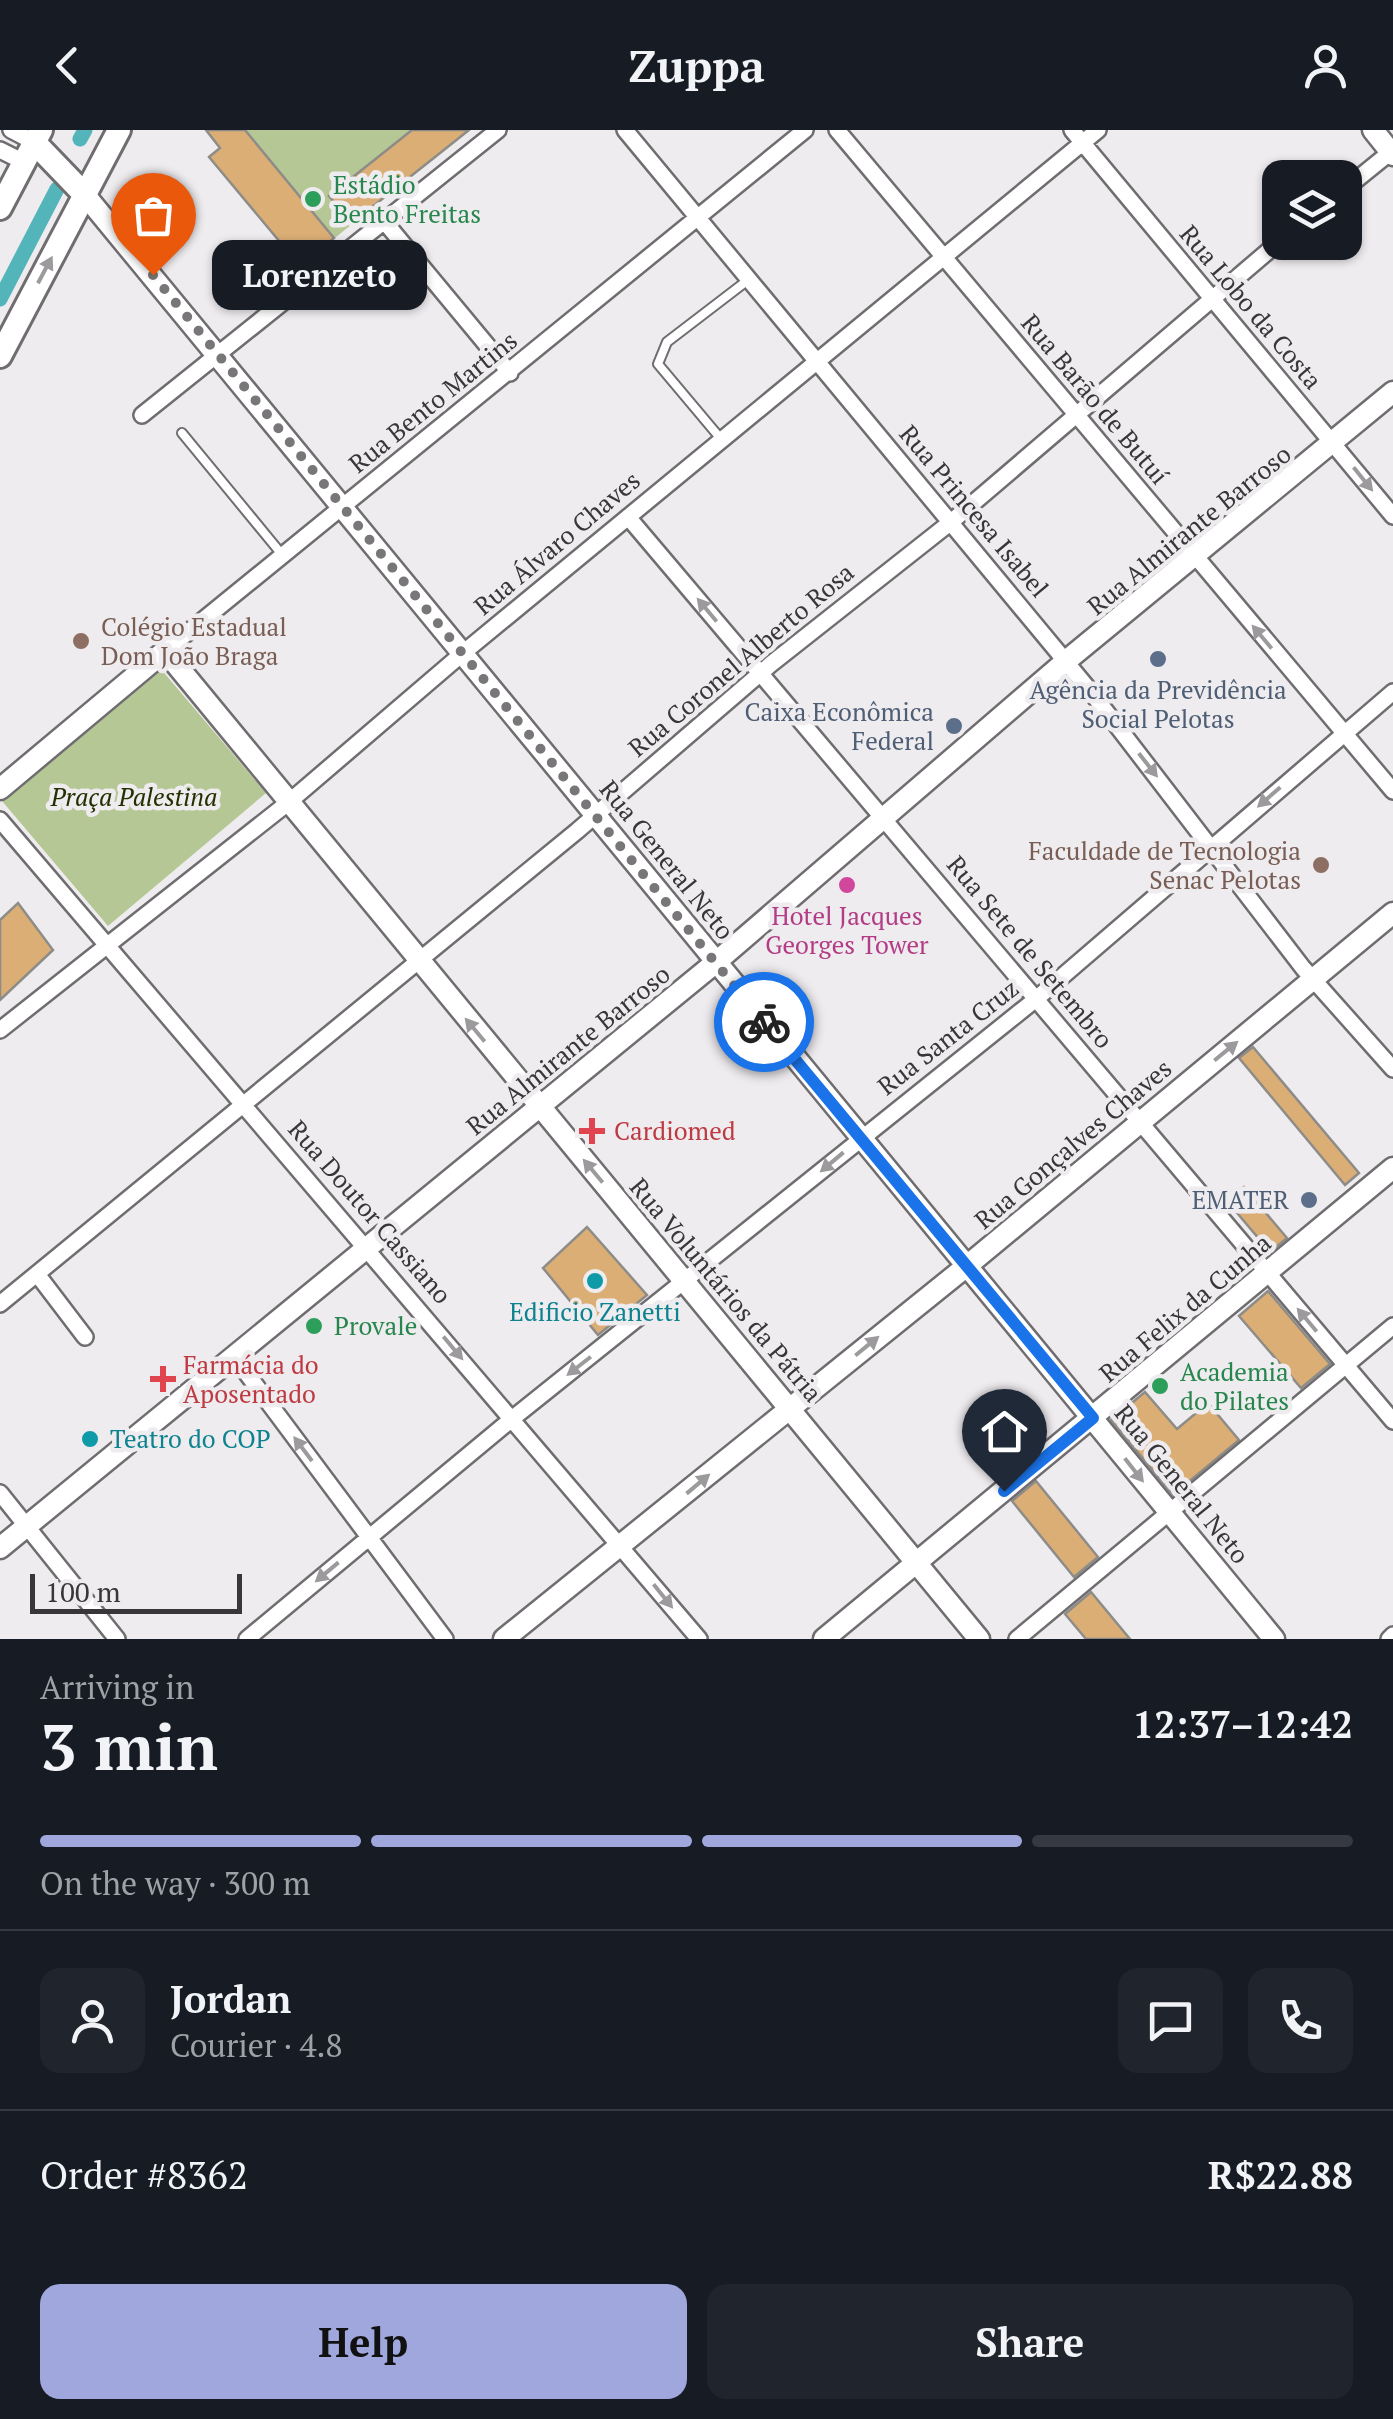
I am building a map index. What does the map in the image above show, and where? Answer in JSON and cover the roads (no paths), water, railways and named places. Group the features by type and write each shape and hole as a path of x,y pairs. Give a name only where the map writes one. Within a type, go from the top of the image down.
{"main road":[{"path":"0,356 119,130"},
{"name":"Rua General Neto","path":"33,145 85,195"},
{"path":"0,208 33,145"}],"street":[{"path":"11,130 33,145"},
{"path":"142,414 221,356 498,130"},
{"name":"Rua Princesa Isabel","path":"625,130 1066,661 1314,982 1393,1068"},
{"name":"Rua Bento Martins","path":"0,790 804,130"},
{"name":"Rua Barão de Butuí","path":"836,130 1393,791"},
{"name":"Rua Álvaro Chaves","path":"0,1030 289,802 943,255 1077,136 1098,130"},
{"path":"1362,176 1392,152 1372,130"},
{"name":"Rua Lobo da Costa","path":"1077,136 1393,516"},
{"path":"0,150 33,145"},
{"name":"Rua General Neto","path":"85,195 1274,1639"},
{"path":"384,221 510,373"},
{"name":"Rua Coronel Alberto Rosa","path":"0,1304 246,1105 760,673 952,522 1262,256"},
{"name":"Rua Almirante Barroso","path":"0,1548 715,963 1066,661 1393,392"},
{"name":"Rua Sete de Setembro","path":"628,517 1393,1421"},
{"name":"Rua Voluntários da Pátria","path":"165,651 980,1639"},
{"name":"Rua Santa Cruz","path":"247,1639 513,1418 688,1282 860,1138 1036,999 1393,692"},
{"name":"Rua Doutor Cassiano","path":"0,820 699,1639"},
{"name":"Rua Gonçalves Chaves","path":"504,1639 968,1266 1393,913"},
{"name":"Rua Felix da Cunha","path":"824,1639 1393,1168"},
{"path":"38,1274 85,1337"},
{"path":"1017,1639 1393,1326"},
{"path":"233,1355 445,1639"},
{"path":"0,1493 118,1639"}],"lane":[{"path":"721,439 658,364 667,342 748,280"},
{"path":"182,432 284,557"}],"waterway":[{"path":"80,139 85,130"},
{"path":"0,299 57,189"}],"place":[{"name":"Estádio Bento Freitas","path":"313,199"},
{"name":"Lorenzeto","path":"153,275"},
{"name":"Colégio Estadual Dom João Braga","path":"81,641"},
{"name":"Agência da Previdência Social Pelotas","path":"1158,659"},
{"name":"Caixa Econômica Federal","path":"954,726"},
{"name":"Faculdade de Tecnologia Senac Pelotas","path":"1321,865"},
{"name":"Hotel Jacques Georges Tower","path":"847,885"},
{"name":"Cardiomed","path":"592,1131"},
{"name":"EMATER","path":"1309,1200"},
{"name":"Edificio Zanetti","path":"595,1281"},
{"name":"Provale","path":"314,1326"},
{"name":"Farmácia do Aposentado","path":"163,1379"},
{"name":"Academia do Pilates","path":"1160,1386"},
{"name":"Teatro do COP","path":"90,1439"}],"park label":[{"name":"Praça Palestina","path":"134,797"}]}
